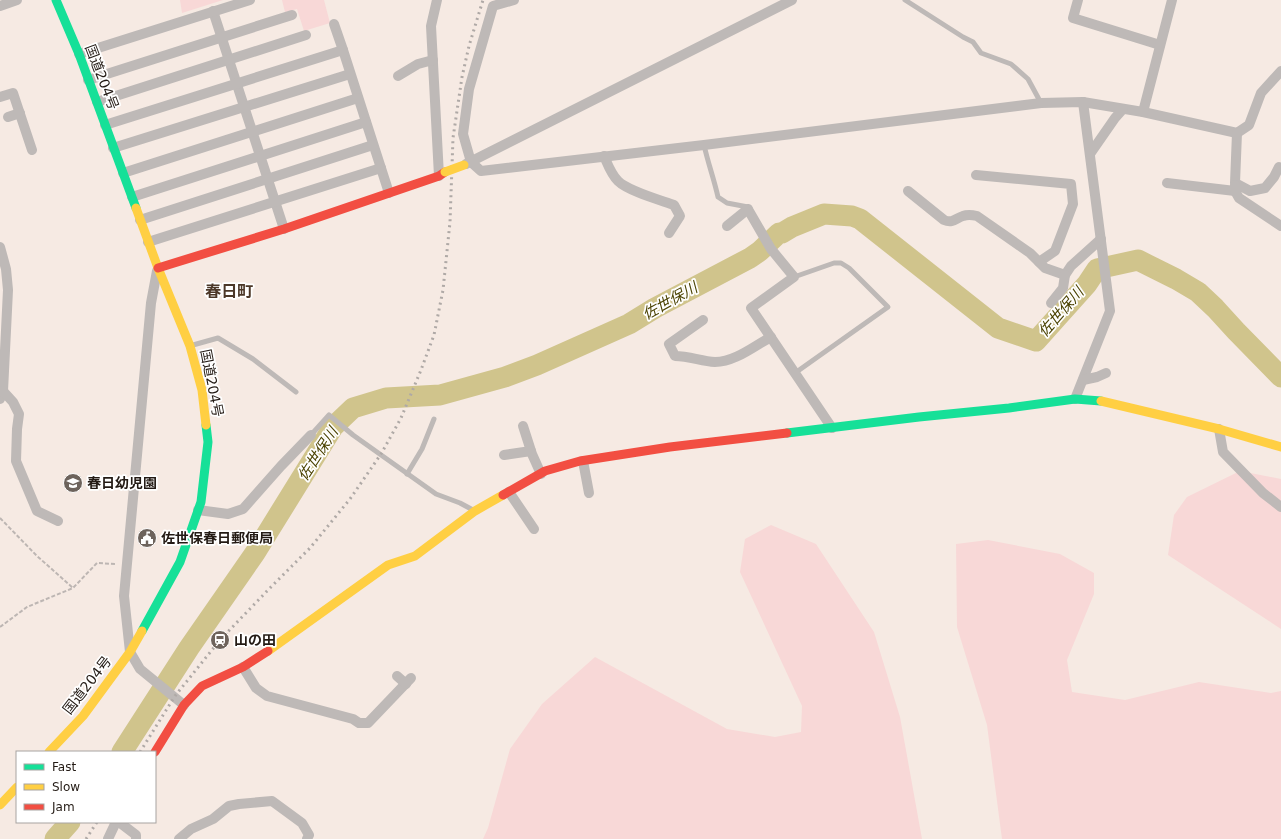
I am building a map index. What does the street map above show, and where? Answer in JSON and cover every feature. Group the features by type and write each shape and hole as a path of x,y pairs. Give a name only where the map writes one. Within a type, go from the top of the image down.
{"main road":[{"name":"国道204号","path":"51,751 83,716 130,652 180,562 201,502 208,442 202,390 190,346 148,242 79,54 56,0"},
{"path":"158,268 284,229 442,174 468,163"},
{"path":"156,751 184,705 202,686 243,668 388,565 415,556 475,511 545,471 583,461 670,447 919,417 1010,408 1075,399 1106,401 1219,429 1281,447"},
{"path":"0,805 16,788"}],"street":[{"path":"0,6 17,0"},
{"path":"79,54 250,0"},
{"path":"437,0 431,26 442,174"},
{"path":"514,0 493,6 469,89 463,134 468,163 481,171 1041,103 1083,102 1143,112 1237,133 1249,125 1261,92 1281,71"},
{"path":"468,163 792,0"},
{"path":"1078,0 1073,18 1160,45"},
{"path":"1143,112 1172,0"},
{"path":"213,11 284,229"},
{"path":"88,80 292,15"},
{"path":"334,24 389,193"},
{"path":"97,102 306,35"},
{"path":"105,125 343,50"},
{"path":"398,76 418,64 433,60"},
{"path":"113,148 350,74"},
{"path":"0,97 13,93 32,150"},
{"path":"123,173 358,98"},
{"path":"1075,399 1110,312 1083,102"},
{"path":"1090,154 1123,109"},
{"path":"8,117 20,113"},
{"path":"132,197 366,122"},
{"path":"1237,133 1235,187 1239,198 1281,226"},
{"path":"140,220 373,145"},
{"path":"604,156 611,171 618,181 628,188 674,205 680,216 669,233"},
{"path":"1167,183 1235,187 1250,191 1264,188 1274,177 1279,167"},
{"path":"148,242 381,168"},
{"path":"976,175 1071,184 1074,204 1055,251 1039,262"},
{"path":"908,191 944,220 949,222 953,222 963,216 977,216 1030,253 1045,268 1065,276"},
{"path":"727,226 748,210 771,249 794,277 751,308 832,428"},
{"path":"1051,303 1063,288 1065,276 1072,266 1101,238"},
{"path":"0,247 6,269 8,290 2,395 13,402 19,414 16,461 37,511 58,522"},
{"path":"158,268 152,303 124,596 130,652 140,669 184,705"},
{"path":"703,320 669,344 675,356 685,356 716,362 722,361 732,358 771,337"},
{"path":"1083,380 1106,373"},
{"path":"523,426 531,451 542,474"},
{"path":"1219,429 1224,452 1262,493 1281,507"},
{"path":"198,510 228,514 243,509 311,435"},
{"path":"504,455 531,451"},
{"path":"583,461 589,493"},
{"path":"509,492 534,524"},
{"path":"243,668 256,688 267,696 353,719 359,723 368,723 408,681 397,676"},
{"path":"179,839 191,829 213,819 229,806 272,801 302,823 309,835 307,839"},
{"path":"108,839 117,823"},
{"path":"119,823 136,835 136,839"}],"lane":[{"path":"905,0 963,38 973,42 981,53 1011,64 1028,79 1041,103"},
{"path":"704,145 718,197 727,203 748,207 748,210"},
{"path":"794,277 834,263 842,263 849,268 888,307 795,373"},
{"path":"190,346 218,338 253,359 296,392"},
{"path":"311,435 329,415 353,435 436,494 460,503 475,511"},
{"path":"407,474 422,449 434,419"}],"path":[{"path":"0,518 37,556 73,588"},
{"path":"0,627 27,607 73,588 96,563 127,565"}],"shaded area":[{"path":"180,0 223,0 182,13"},
{"path":"282,0 324,0 330,23 304,31 297,9 285,12"},
{"path":"1240,471 1281,479 1281,629 1168,555 1174,515 1187,497"},
{"path":"771,525 816,544 874,632 900,717 922,839 483,839 488,828 510,749 542,704 595,657 727,729 775,737 801,732 802,706 740,572 745,539"},
{"path":"988,540 1060,554 1094,573 1094,594 1067,660 1072,692 1125,700 1199,682 1271,693 1281,691 1281,839 1002,839 987,725 957,627 956,544"}],"waterway":[{"name":"佐世保川","path":"123,751 189,648 255,553 333,427 353,408 386,398 440,395 505,377 537,365 629,324 655,308 750,258 760,251 779,233 824,214 852,216 860,219 998,328 1036,341 1087,284 1097,269 1138,260 1198,292 1281,377"},
{"name":"佐世保川","path":"55,839 69,823"}],"railway":[{"path":"141,751 175,696 220,640 310,548 350,499 381,454 401,418 434,335 443,290 450,222 453,138 462,77 469,46 483,0"},
{"path":"86,839 96,823"}],"traffic: fast":[{"path":"56,0 79,54 136,208"},
{"path":"787,433 1075,399 1101,401"},
{"path":"142,631 180,562 201,502 208,442 206,425"}],"traffic: slow":[{"path":"445,172 464,165"},
{"path":"136,208 158,268 190,346 202,390 206,425"},
{"path":"1101,401 1219,429 1281,447"},
{"path":"268,651 388,565 415,556 475,511 503,495"},
{"path":"50,751 83,716 130,652 142,631"},
{"path":"0,805 16,788"}],"traffic: jam":[{"path":"158,268 284,229 439,176 445,172"},
{"path":"503,495 545,471 580,461 670,447 787,433"},
{"path":"156,751 184,705 202,686 243,667 268,651"}],"place":[{"name":"春日幼児園","path":"73,483"},
{"name":"佐世保春日郵便局","path":"147,538"},
{"name":"山の田","path":"220,640"}],"district":[{"name":"春日町","path":"229,291"}]}
